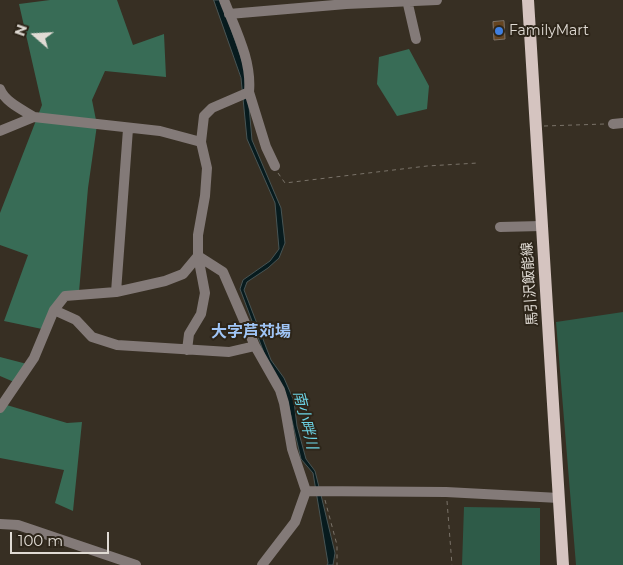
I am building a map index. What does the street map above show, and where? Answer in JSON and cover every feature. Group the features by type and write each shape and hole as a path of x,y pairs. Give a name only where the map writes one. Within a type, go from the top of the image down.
{"main road":[{"name":"馬引沢飯能線","path":"528,0 563,565"}],"street":[{"path":"224,0 248,63 249,92 266,147 275,166"},
{"path":"229,14 346,4 437,0"},
{"path":"407,1 416,39"},
{"path":"0,89 17,107 34,117 128,129 160,131 201,142"},
{"path":"188,350 189,334 201,314 205,293 198,256 198,235 205,196 207,168 201,142 204,116 212,108 249,92"},
{"path":"0,132 34,117"},
{"path":"116,292 128,129"},
{"path":"500,227 541,226"},
{"path":"0,408 34,358 54,310 65,296 116,292 165,280 182,274 198,256"},
{"path":"198,256 223,272 255,346 282,397 292,449 316,492"},
{"path":"54,310 76,320 92,337 117,346 229,352 255,346"},
{"path":"316,492 446,492 559,498"},
{"path":"262,565 316,492"},
{"path":"0,524 18,525 136,565"}],"path":[{"path":"536,126 618,124"},
{"path":"275,166 285,183 426,166 478,163"},
{"path":"316,492 338,545 337,565"},
{"path":"446,492 452,565"}],"green space":[{"path":"50,0 117,0 133,45 164,34 166,77 105,71 92,100 97,125 88,188 79,292 63,295 42,329 4,321 28,255 0,245 0,213 42,105 19,4"},
{"path":"409,49 429,86 427,109 397,116 377,84 379,57"},
{"path":"623,312 623,565 576,565 556,322"},
{"path":"0,357 27,364 14,382 0,376"},
{"path":"0,403 67,423 82,422 73,511 55,503 64,470 0,458"},
{"path":"464,507 540,508 540,565 462,565"}],"water":[{"path":"214,0 221,0 246,72 252,140 281,208 285,243 279,258 247,282 244,290 271,360 284,378 294,401 297,426 306,459 315,471 335,553 333,565 327,565 313,473 301,459 288,403 267,361 240,289 243,280 270,261 279,249 275,203 247,139 241,78"}],"building":[{"name":"FamilyMart","path":"504,21 505,39 494,40 493,22"}],"place":[{"name":"FamilyMart","path":"499,31"}],"district":[{"name":"大字芦苅場","path":"251,332"}],"water label":[{"name":"南小畔川","path":"305,420"}]}
